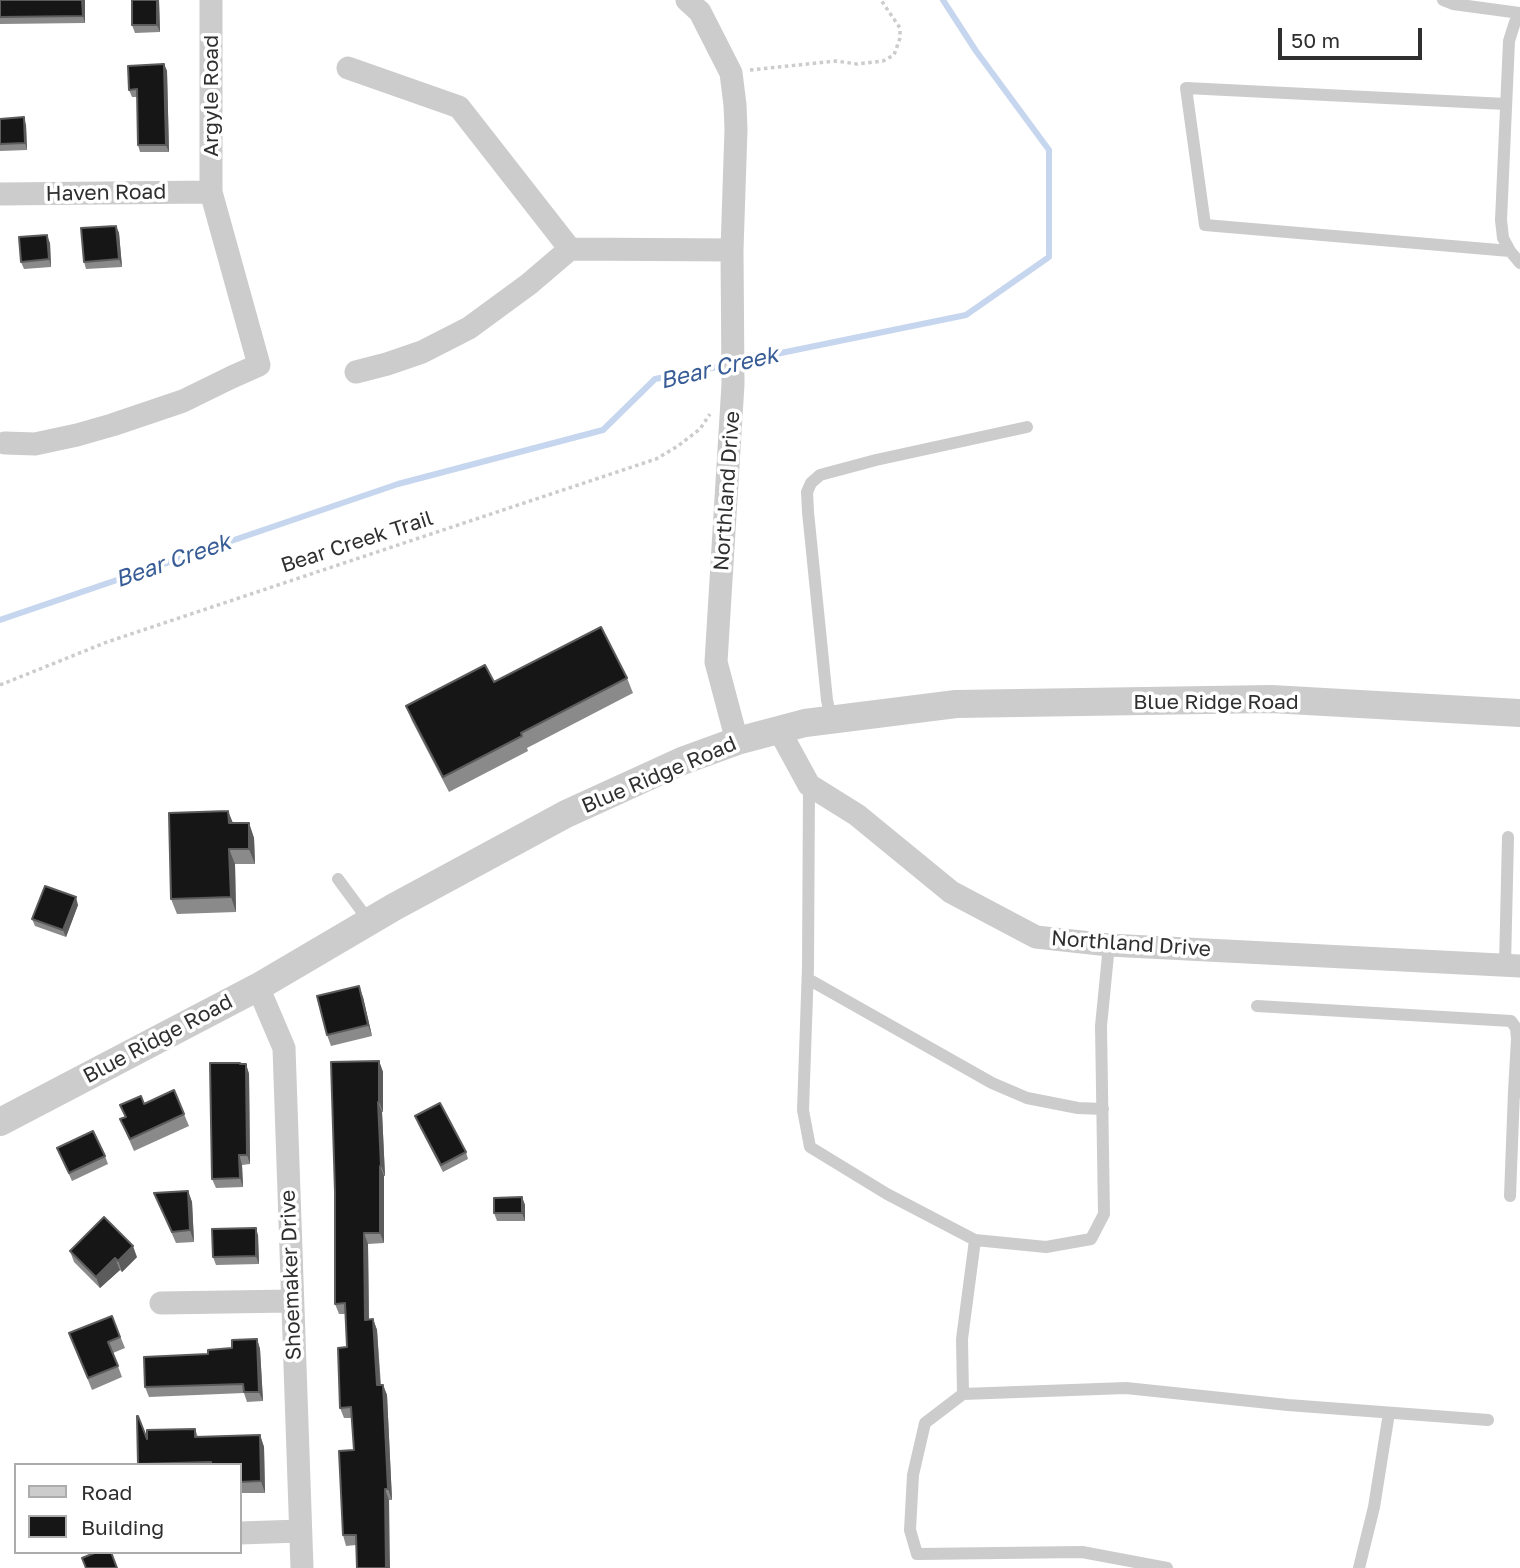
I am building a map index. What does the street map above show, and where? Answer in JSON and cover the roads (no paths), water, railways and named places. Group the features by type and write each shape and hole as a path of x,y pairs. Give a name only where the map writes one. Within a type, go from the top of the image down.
{"street":[{"name":"Argyle Road","path":"5,443 35,444 112,425 183,401 259,365 211,192 211,0"},
{"name":"Northland Drive","path":"687,0 700,12 732,73 736,129 732,250 733,384 716,662 737,741"},
{"path":"348,68 459,107 570,249"},
{"name":"Haven Road","path":"0,194 211,192"},
{"path":"356,372 422,352 469,328 530,284 570,249 732,250"},
{"name":"Blue Ridge Road","path":"0,1122 258,987 369,922 566,814 682,761 737,741 831,719 956,704 1250,699 1520,713"},
{"name":"Northland Drive","path":"779,730 809,785 857,816 951,891 1036,937 1109,945 1513,965"},
{"name":"Shoemaker Drive","path":"258,987 284,1048 302,1568"},
{"path":"162,1303 291,1301"},
{"path":"242,1533 300,1531"}],"lane":[{"path":"1443,0 1453,4 1520,14 1508,41 1501,220 1503,238 1520,263"},
{"path":"1506,104 1186,88 1205,225 1510,251"},
{"path":"831,719 808,512 807,492 811,483 820,475 876,460 1027,427"},
{"path":"809,785 808,979 803,1110 810,1146 887,1194 975,1240 1046,1247 1091,1239 1104,1214 1101,1026 1109,945"},
{"path":"1508,836 1513,965"},
{"path":"338,879 369,922"},
{"path":"808,979 992,1083 1027,1098 1077,1108 1102,1109"},
{"path":"1257,1006 1511,1021 1516,1028 1517,1039 1517,1092 1510,1196"},
{"path":"963,1394 962,1339 975,1240"},
{"path":"1167,1568 1082,1552 917,1553 910,1530 913,1475 925,1423 963,1394 1126,1388 1488,1420"},
{"path":"1359,1568 1374,1507 1389,1413"}],"waterway":[{"name":"Bear Creek","path":"737,362 966,315 1049,257 1049,150 976,51 943,0"},
{"name":"Bear Creek","path":"0,620 398,484 603,430 655,379 727,365"}]}
